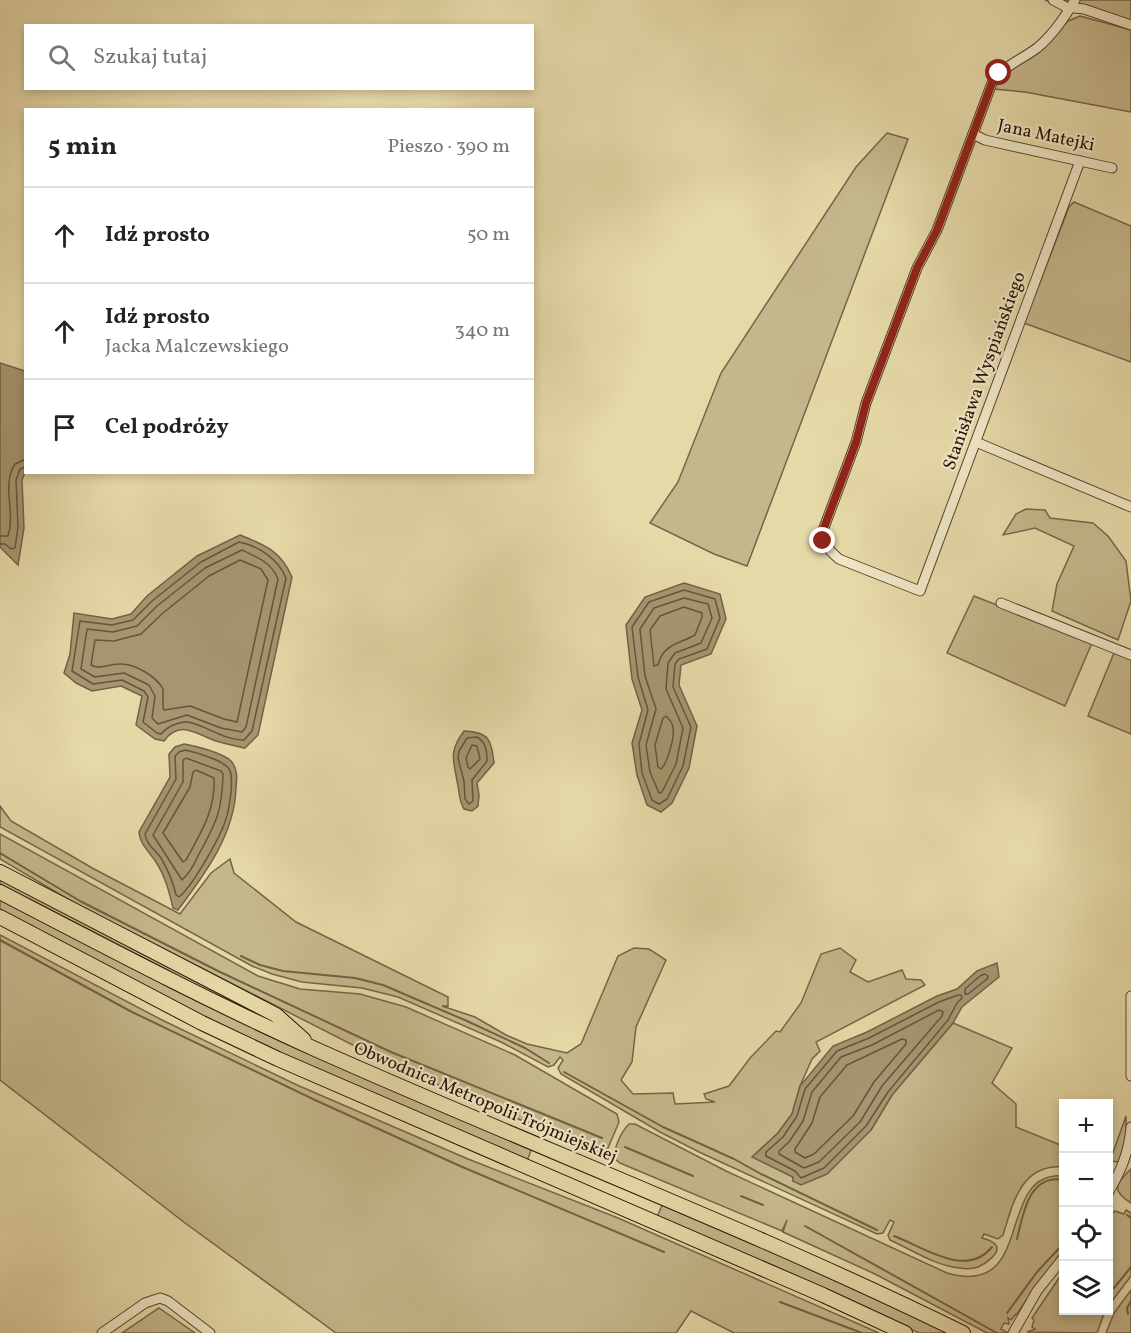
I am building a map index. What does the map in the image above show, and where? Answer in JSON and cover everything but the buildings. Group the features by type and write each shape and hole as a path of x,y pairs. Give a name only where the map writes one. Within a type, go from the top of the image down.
{"highway":[{"path":"0,872 276,1015 315,1049"},
{"name":"Obwodnica Metropolii Trójmiejskiej","path":"0,892 163,977 315,1049 836,1273 963,1333"},
{"path":"0,919 202,1023 278,1059 792,1281 905,1333"}],"street":[{"path":"1053,0 1072,4 1131,25"},
{"path":"973,134 992,83 999,73 1042,44 1072,4"},
{"name":"Jana Matejki","path":"973,134 985,140 1112,168"},
{"name":"Stanisława Wyspiańskiego","path":"973,134 937,230 917,268 866,403 856,442 822,533 823,541 839,559 920,591 1080,161"},
{"path":"976,442 1131,507"},
{"path":"1001,603 1131,655"},
{"path":"1131,996 1131,1076"},
{"path":"1113,1184 1123,1167 1129,1147 1131,1127"},
{"path":"1013,1333 1032,1299 1060,1261"},
{"path":"102,1333 145,1303 160,1298 168,1301 210,1333"}],"shaded area":[{"path":"1045,0 1071,0 1067,8"},
{"path":"1071,0 1131,0 1131,20 1095,11"},
{"path":"1080,16 1131,30 1131,112 1025,92 994,89 998,79 1050,39 1068,21"},
{"path":"887,133 908,139 747,566 714,554 650,523 678,482 721,373 856,167"},
{"path":"1074,202 1131,226 1131,362 1024,323 1069,207"},
{"path":"1026,509 1045,510 1050,518 1093,523 1108,536 1126,561 1131,601 1118,640 1052,611 1057,584 1074,546 1035,528 1003,535 1016,514"},
{"path":"974,596 1092,643 1065,706 947,653"},
{"path":"1114,653 1131,659 1131,734 1088,716"},
{"path":"0,806 11,821 94,869 180,914 211,873 230,859 234,873 296,922 448,997 448,1006 442,1006 475,1017 527,1044 567,1053 581,1044 618,956 634,948 649,949 666,960 636,1027 632,1062 621,1080 633,1094 673,1093 675,1104 715,1102 706,1099 704,1094 729,1086 750,1058 776,1031 780,1032 801,1003 821,954 840,948 856,960 850,972 868,982 902,970 906,979 921,980 925,985 816,1042 820,1051 812,1059 800,1086 792,1114 778,1133 753,1156 793,1177 793,1181 871,1130 892,1095 953,1023 1012,1048 992,1083 1016,1104 1016,1127 1059,1144 1059,1167 1037,1172 1028,1179 1015,1199 1003,1235 998,1239 984,1234 982,1238 997,1247 997,1251 989,1261 978,1267 951,1267 890,1240 888,1235 894,1222 890,1220 883,1233 877,1234 660,1132 561,1074 558,1068 563,1060 560,1057 554,1065 548,1067 501,1042 398,997 362,988 302,982 252,966 0,827"},
{"path":"0,834 258,976 300,989 360,994 406,1007 515,1055 617,1114 619,1122 608,1148 603,1153 598,1153 396,1067 78,905 0,859"},
{"path":"0,877 272,1018 273,1021 190,982 0,884"},
{"path":"0,898 532,1148 527,1161 333,1078 198,1015 0,911"},
{"path":"0,935 162,1020 297,1085 468,1159 618,1218 879,1333 734,1333 691,1311 676,1333 336,1333 185,1223 0,1080"},
{"path":"1126,1116 1126,1137 1119,1162 1113,1161 1113,1153"},
{"path":"629,1124 635,1124 726,1171 947,1273 975,1276 993,1268 1005,1252 1028,1193 1042,1180 1059,1177 1059,1256 1017,1314 1011,1320 1008,1318 1009,1324 1004,1323 1001,1329 1008,1333 987,1333 875,1274 783,1232 787,1220 782,1231 620,1163 615,1159 615,1150"},
{"path":"1131,1169 1131,1203 1120,1194 1118,1186"},
{"path":"663,1203 793,1259 952,1333 919,1333 827,1290 657,1217"},
{"path":"1126,1210 1131,1213 1131,1276 1113,1300 1113,1213 1115,1211 1124,1214"},
{"path":"1059,1278 1059,1315 1104,1315 1097,1333 1027,1332 1035,1329 1032,1327 1034,1320 1032,1318"},
{"path":"1131,1290 1131,1333 1106,1333 1114,1313"},
{"path":"159,1308 195,1333 122,1333"}],"water":[{"path":"0,363 24,371 24,474 22,480 24,528 18,565 0,547"},
{"path":"240,535 271,550 283,561 292,577 258,735 245,748 182,729 170,734 164,741 155,739 136,725 142,696 121,686 92,691 76,683 64,673 70,654 74,613 112,619 131,614 147,596 197,556"},
{"path":"684,583 720,594 726,619 711,654 681,665 679,685 697,726 689,768 672,803 661,812 647,805 637,775 632,743 642,710 632,679 626,625 645,597"},
{"path":"464,731 479,733 488,739 494,763 477,783 478,806 472,811 464,809 461,802 454,760 456,744"},
{"path":"184,744 209,750 227,758 235,767 237,780 230,821 217,853 178,910 173,908 162,873 143,844 139,832 170,777 169,754 175,747"},
{"path":"997,963 999,977 962,1007 953,1023 892,1095 871,1130 827,1174 801,1185 793,1181 793,1177 752,1157 778,1133 792,1114 800,1086 833,1046 867,1032 937,996 957,989 977,971"}],"waterway":[{"path":"0,853 80,901 218,971 391,1052 602,1138"},
{"path":"0,940 130,1011 315,1100 460,1166 664,1252"},
{"path":"241,956 260,965 283,971 355,978 383,985 525,1048 549,1063"},
{"path":"564,1072 663,1127 734,1159 877,1230"},
{"path":"625,1147 693,1176"},
{"path":"1017,1239 1025,1208 1035,1189 1043,1183 1059,1180"},
{"path":"741,1196 763,1205"},
{"path":"1127,1215 1131,1218"},
{"path":"805,1226 997,1333"},
{"path":"894,1236 944,1258 957,1260 970,1260 982,1256 992,1247"},
{"path":"1007,1313 1037,1272 1059,1248"},
{"path":"1114,1288 1131,1267"},
{"path":"1128,1314 1127,1308 1131,1301"},
{"path":"780,1302 862,1333"}],"route":[{"path":"823,541 822,533 856,442 866,403 917,268 937,230 992,83 999,73"}]}
